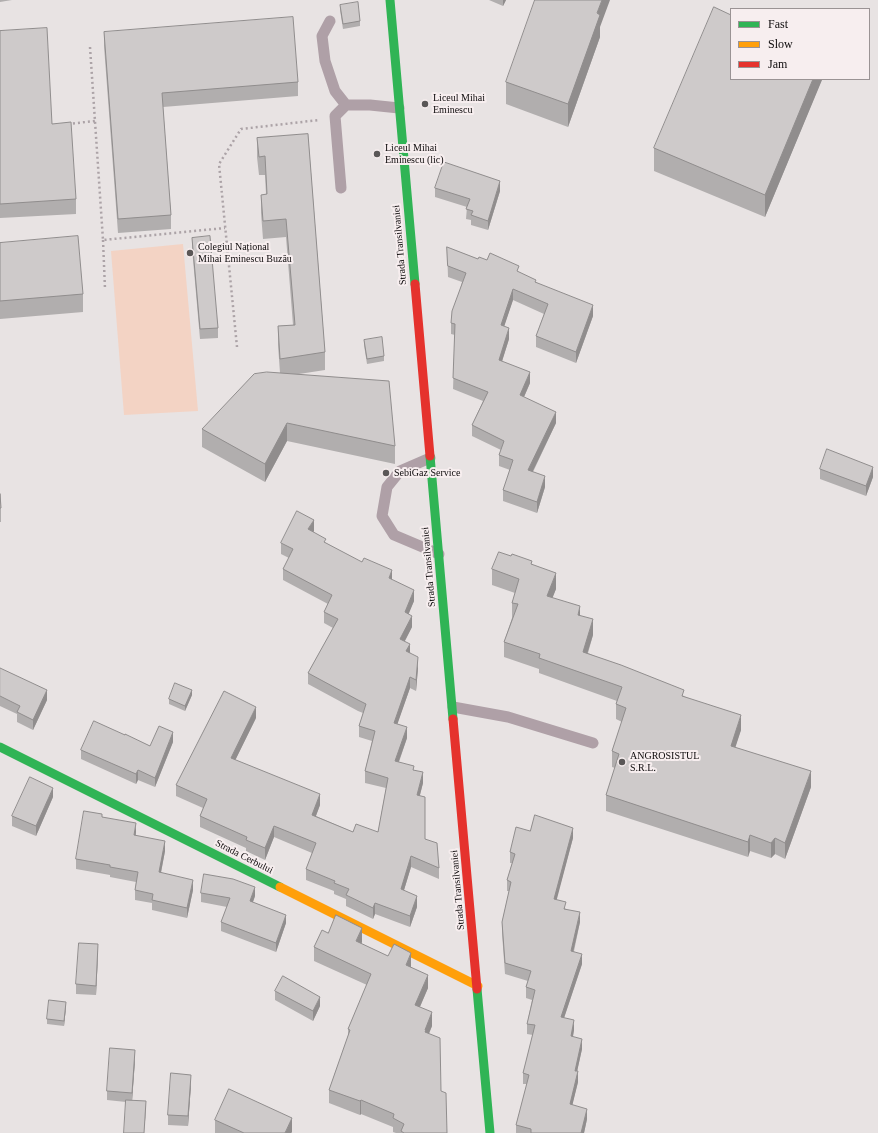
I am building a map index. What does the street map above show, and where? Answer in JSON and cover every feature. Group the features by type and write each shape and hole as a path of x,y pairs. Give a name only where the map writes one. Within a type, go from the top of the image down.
{"main road":[{"name":"Strada Transilvaniei","path":"390,0 490,1133"},
{"name":"Strada Cerbului","path":"0,747 478,986"}],"lane":[{"path":"330,21 322,36 325,61 335,91 335,116 341,188"},
{"path":"335,91 346,105"},
{"path":"335,116 346,105 370,105 399,108"},
{"path":"430,458 400,471 387,487 382,516 394,535 439,554"},
{"path":"453,707 508,717 593,743"}],"path":[{"path":"90,47 105,289"},
{"path":"237,347 219,164 241,129 319,120 335,116"},
{"path":"63,124 95,121"},
{"path":"103,240 225,228"}],"shaded area":[{"path":"183,244 198,411 124,415 111,251"}],"building":[{"path":"535,0 602,0 597,13 600,15 568,104 506,82"},
{"path":"358,2 360,21 343,24 340,5"},
{"path":"714,7 730,15 730,80 813,80 765,195 654,148"},
{"path":"293,17 298,82 162,93 171,215 118,219 104,32"},
{"path":"47,28 52,124 71,122 76,199 0,204 0,31"},
{"path":"308,134 325,352 280,359 278,326 295,325 286,219 263,221 261,195 267,194 265,156 259,157 257,138"},
{"path":"444,162 500,181 488,221 471,215 473,211 466,209 470,199 435,188"},
{"path":"78,236 83,294 0,301 0,243"},
{"path":"210,236 218,328 200,329 192,238"},
{"path":"447,247 478,259 479,257 487,260 490,253 519,266 517,271 536,280 535,282 593,305 576,352 536,336 548,304 513,289 501,325 509,328 499,360 530,372 520,395 556,412 528,470 545,476 537,502 503,490 513,460 499,455 504,441 472,425 488,392 453,378 455,324 451,323 452,311 466,273 448,266"},
{"path":"382,337 384,356 367,359 364,340"},
{"path":"267,372 389,381 395,446 287,423 265,464 202,429 254,374"},
{"path":"827,449 873,467 866,486 820,469"},
{"path":"297,511 314,520 308,529 326,539 324,542 362,562 364,558 392,570 389,578 414,590 405,612 412,616 400,639 410,644 406,651 418,657 416,680 410,677 394,723 407,727 395,761 414,766 413,770 423,772 417,795 425,797 425,839 437,843 439,868 411,856 401,889 417,896 410,916 375,903 373,908 346,895 349,889 334,883 335,881 306,869 316,843 274,826 265,848 246,840 247,837 200,816 207,799 176,785 224,691 256,707 231,758 320,794 312,815 353,832 356,824 378,832 388,778 365,771 375,731 359,726 366,704 308,673 338,619 324,612 332,595 283,569 293,549 281,543"},
{"path":"499,552 511,556 512,554 532,561 531,564 556,573 547,596 580,606 578,615 593,619 583,652 621,665 684,690 682,696 741,715 731,746 811,771 785,843 775,838 771,843 750,835 748,842 606,795 619,754 612,751 626,708 616,704 622,687 539,658 540,654 504,642 518,604 512,603 519,579 492,569"},
{"path":"0,668 47,690 33,720 17,712 20,706 0,696"},
{"path":"175,683 192,690 185,706 169,699"},
{"path":"94,721 150,746 159,726 173,732 155,778 138,770 136,774 81,750"},
{"path":"30,777 53,788 36,826 12,816"},
{"path":"84,811 102,814 102,817 136,823 134,835 165,841 159,872 193,880 187,908 152,900 153,894 135,890 138,872 76,859"},
{"path":"535,815 573,828 554,899 566,902 564,909 580,912 571,951 582,954 561,1017 574,1020 571,1036 582,1039 575,1071 578,1071 570,1104 587,1109 581,1133 531,1133 531,1129 516,1125 529,1075 523,1073 535,1025 527,1024 535,990 526,987 531,971 505,963 502,922 511,882 507,880 515,854 510,852 516,827 530,831"},
{"path":"204,874 233,879 255,887 250,901 286,915 276,943 221,922 230,898 201,893"},
{"path":"336,915 362,928 356,941 388,956 394,944 411,953 406,965 428,975 415,1005 432,1012 425,1032 440,1038 441,1091 446,1093 447,1133 404,1133 401,1131 404,1124 393,1118 394,1114 361,1100 360,1101 329,1090 350,1030 348,1029 371,974 314,947 322,930 328,933"},
{"path":"79,943 98,944 96,986 76,984"},
{"path":"283,976 320,997 313,1011 275,991"},
{"path":"49,1000 66,1002 64,1021 47,1019"},
{"path":"110,1048 135,1050 132,1093 107,1091"},
{"path":"171,1073 191,1075 188,1116 168,1115"},
{"path":"229,1089 292,1118 285,1133 244,1133 215,1120"},
{"path":"126,1100 146,1101 144,1133 124,1133"}],"traffic: fast":[{"path":"390,0 415,284"},
{"path":"430,456 453,719"},
{"path":"0,747 280,887"},
{"path":"477,989 490,1133"}],"traffic: slow":[{"path":"280,887 478,986"}],"traffic: jam":[{"path":"415,284 430,456"},
{"path":"453,719 477,989"}],"place":[{"name":"Liceul Mihai Eminescu","path":"425,104"},
{"name":"Liceul Mihai Eminescu (lic)","path":"377,154"},
{"name":"Colegiul Național Mihai Eminescu Buzău","path":"190,253"},
{"name":"SebiGaz Service","path":"386,473"},
{"name":"ANGROSISTUL S.R.L.","path":"622,762"}]}
